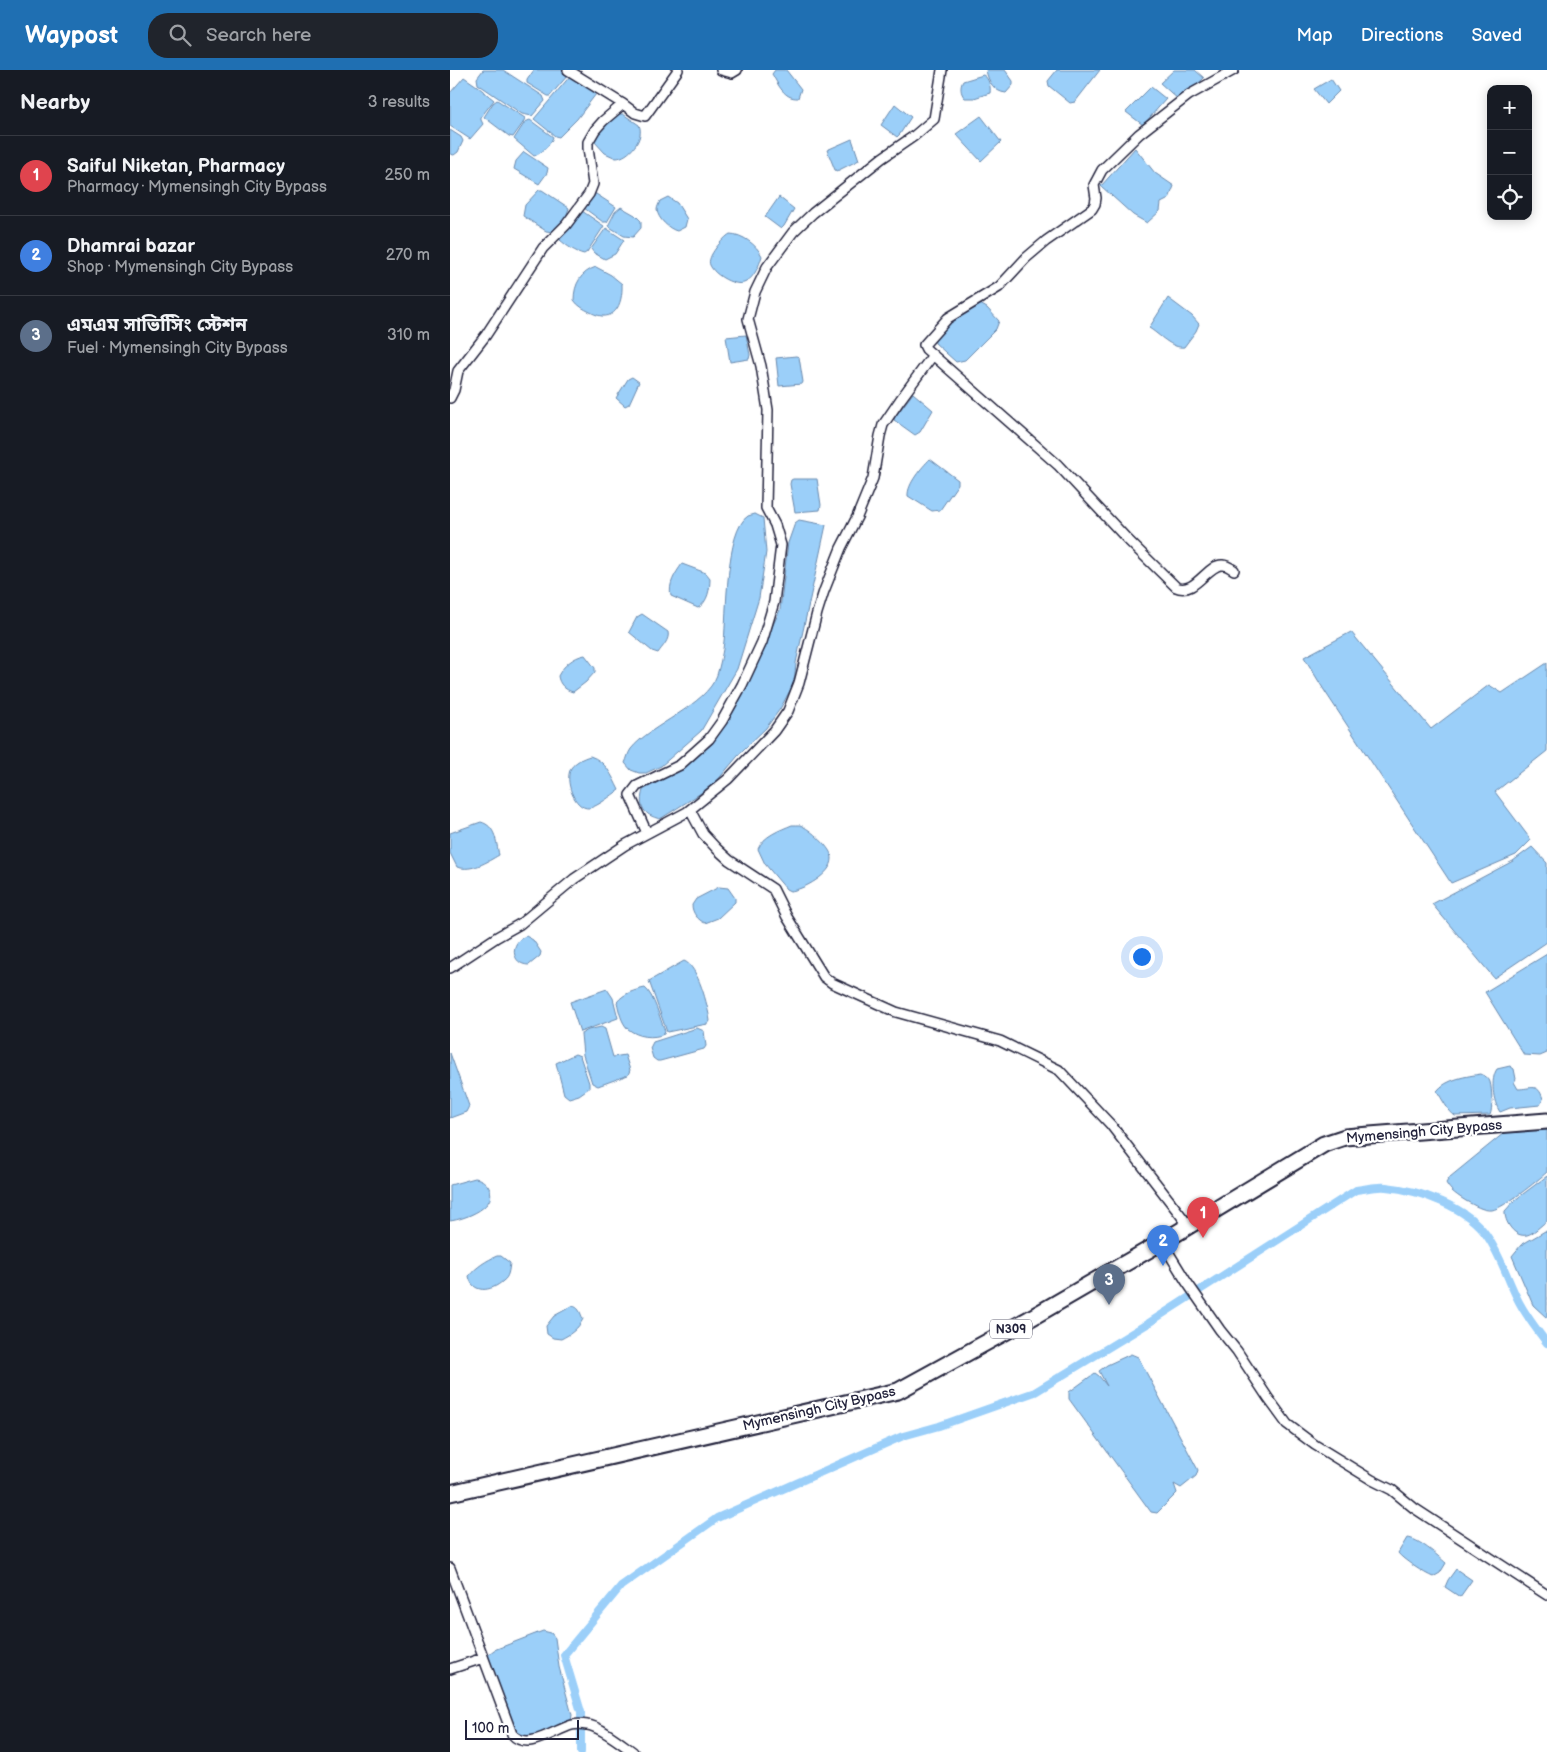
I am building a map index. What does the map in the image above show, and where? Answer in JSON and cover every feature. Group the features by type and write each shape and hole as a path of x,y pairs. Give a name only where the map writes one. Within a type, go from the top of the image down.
{"highway":[{"name":"Mymensingh City Bypass","path":"450,1493 898,1391 1030,1319 1324,1144 1357,1136 1547,1121"}],"street":[{"path":"568,70 635,113 645,116 678,70"},
{"path":"721,70 732,73 738,70"},
{"path":"647,833 630,795 637,786 680,764 709,739 742,685 762,642 774,602 781,545 775,525 766,508 768,410 761,366 748,318 755,292 767,267 793,232 882,158 914,136 934,119 942,70"},
{"path":"1234,70 1190,96 1139,134 1102,170 1094,185 1096,198 1092,209 1046,241 1026,258 998,287 948,318 924,344 926,349 1058,465 1176,588 1184,589 1194,584 1217,566 1222,565 1234,570"},
{"path":"450,398 454,390 458,371 486,335 543,248 566,225 589,194 592,184 588,142 603,121 623,104"},
{"path":"450,968 520,924 574,879 624,845 690,810 728,779 755,753 774,731 788,711 799,683 824,591 841,548 857,517 873,478 883,425 934,355"},
{"path":"690,810 702,834 717,849 729,860 773,889 787,917 824,976 832,982 896,1012 1000,1041 1059,1070 1111,1125 1189,1226"},
{"path":"1162,1242 1205,1309 1237,1351 1287,1424 1315,1445 1392,1490 1414,1508 1547,1595"},
{"path":"450,1568 512,1734 516,1739 527,1742 573,1725 589,1725 633,1752"},
{"path":"450,1670 484,1658"}],"water":[{"path":"483,70 503,70 543,96 545,101 532,116 522,114 478,84 477,78"},
{"path":"534,70 563,70 568,75 548,96 527,83"},
{"path":"775,70 786,70 801,89 798,98 789,96 782,90 772,74"},
{"path":"986,70 1005,70 1013,81 1013,85 1006,93 998,91 990,82"},
{"path":"1057,70 1100,70 1075,102 1070,103 1049,86 1048,81"},
{"path":"1174,70 1195,70 1204,78 1180,101 1160,83"},
{"path":"571,75 595,90 596,94 577,119 559,137 555,136 534,119"},
{"path":"983,75 989,83 990,93 974,98 965,98 961,90 963,81"},
{"path":"464,77 494,100 481,117 483,124 470,139 450,126 450,93"},
{"path":"1331,79 1339,91 1326,104 1314,89"},
{"path":"1151,87 1166,99 1143,125 1126,112"},
{"path":"497,100 525,118 513,137 484,117"},
{"path":"895,104 911,117 897,137 881,125"},
{"path":"618,114 623,114 639,125 640,136 631,151 626,155 616,158 605,153 594,141 601,126"},
{"path":"981,116 1001,142 981,161 956,134"},
{"path":"530,120 553,137 540,153 534,156 514,139 525,122"},
{"path":"450,130 461,137 463,141 458,152 454,155 450,154"},
{"path":"852,139 859,160 837,171 835,170 827,150"},
{"path":"1135,148 1155,173 1174,186 1169,199 1161,203 1160,211 1147,223 1133,215 1101,186"},
{"path":"524,152 548,168 547,173 539,184 514,169 516,161"},
{"path":"539,190 542,190 569,208 566,217 553,232 546,231 523,216 525,205"},
{"path":"594,194 616,207 607,222 603,222 584,208"},
{"path":"668,197 677,203 687,219 685,227 677,231 664,223 659,217 657,209 660,201"},
{"path":"779,197 794,209 781,229 765,217"},
{"path":"621,207 641,221 641,228 633,237 624,236 608,226 615,212"},
{"path":"582,211 604,226 584,254 577,252 560,240 560,237"},
{"path":"606,228 624,240 615,254 605,259 594,253 591,249"},
{"path":"730,234 735,234 749,241 762,256 754,274 746,282 737,283 726,280 712,269 709,262 710,257 723,239"},
{"path":"596,267 611,275 622,284 619,306 611,314 605,316 588,311 579,306 574,300 575,289 579,279 586,272"},
{"path":"1168,298 1192,316 1199,324 1184,347 1175,346 1149,328"},
{"path":"980,304 987,308 999,321 996,329 965,360 956,362 935,343 934,338 950,321"},
{"path":"746,335 749,359 730,362 726,337"},
{"path":"799,357 802,384 779,386 776,358"},
{"path":"632,377 639,382 629,404 625,406 616,398 628,379"},
{"path":"913,393 933,410 920,432 915,435 894,420"},
{"path":"930,459 958,480 958,484 940,510 932,511 908,496 912,481"},
{"path":"793,479 817,479 820,510 795,512 790,484"},
{"path":"755,514 763,518 766,552 759,598 737,669 701,731 661,766 646,773 631,770 625,763 631,749 651,731 702,696 711,686 717,675 724,645 728,574 735,538 740,525 748,516"},
{"path":"799,520 826,525 796,663 794,683 780,709 766,728 743,750 716,782 660,819 646,813 641,801 643,790 693,759 712,744 732,712 780,610 788,543 795,523"},
{"path":"682,564 706,573 710,578 708,595 698,608 671,596 671,583"},
{"path":"642,614 668,632 667,641 658,653 652,651 629,632 637,617"},
{"path":"1351,632 1431,729 1489,685 1502,693 1547,663 1547,751 1495,792 1531,840 1516,855 1451,883 1304,657"},
{"path":"585,655 595,668 595,672 573,692 570,691 561,684 558,676 569,662"},
{"path":"590,756 596,758 604,765 619,790 589,808 579,804 575,799 570,786 569,773 579,760"},
{"path":"481,822 490,827 496,840 499,855 474,867 457,867 450,853 450,833"},
{"path":"792,825 800,825 814,834 829,850 832,859 831,865 816,880 802,888 790,891 786,889 765,864 758,849 760,844 768,837"},
{"path":"1532,847 1547,863 1547,942 1494,978 1432,904 1513,861"},
{"path":"719,887 728,888 735,898 735,902 718,918 705,923 696,916 692,905 696,899"},
{"path":"526,936 533,940 541,952 540,956 529,965 519,961 514,953 517,943"},
{"path":"1547,954 1547,1053 1540,1056 1524,1055 1485,992"},
{"path":"684,961 694,970 698,978 705,997 710,1021 708,1024 667,1032 649,981"},
{"path":"645,988 654,1002 665,1031 660,1036 650,1037 636,1034 628,1029 621,1016 617,1002 626,994"},
{"path":"607,989 613,998 618,1018 580,1032 570,1002"},
{"path":"601,1027 605,1029 613,1057 625,1055 630,1070 628,1075 598,1086 592,1083 583,1055 581,1034"},
{"path":"697,1028 704,1031 706,1046 704,1049 660,1061 653,1058 650,1048 653,1042"},
{"path":"450,1053 469,1106 466,1112 450,1118"},
{"path":"575,1054 580,1056 589,1088 579,1095 569,1098 564,1094 556,1063"},
{"path":"1510,1066 1514,1069 1516,1079 1514,1082 1518,1089 1536,1088 1539,1090 1543,1099 1540,1105 1510,1108 1500,1112 1494,1097 1493,1084 1495,1073 1497,1069"},
{"path":"1481,1074 1488,1078 1490,1082 1492,1108 1490,1115 1455,1116 1452,1114 1437,1091 1451,1081"},
{"path":"1528,1129 1547,1129 1547,1172 1512,1199 1497,1208 1485,1210 1463,1199 1448,1186 1446,1183 1450,1177 1504,1133"},
{"path":"1547,1176 1547,1221 1527,1235 1518,1234 1508,1224 1505,1211 1515,1200"},
{"path":"475,1178 482,1180 488,1186 491,1193 490,1200 472,1214 450,1221 450,1185"},
{"path":"1545,1231 1547,1232 1547,1318 1533,1305 1512,1256 1521,1245"},
{"path":"497,1256 501,1256 510,1263 505,1279 498,1285 488,1289 474,1286 469,1276 482,1264"},
{"path":"572,1306 580,1312 583,1319 581,1323 571,1333 561,1339 553,1338 547,1334 546,1326 554,1316"},
{"path":"1131,1354 1138,1357 1198,1470 1196,1476 1181,1488 1174,1484 1177,1493 1157,1513 1151,1512 1069,1399 1069,1392 1095,1373 1107,1386 1099,1371 1107,1365"},
{"path":"1407,1538 1422,1544 1446,1563 1440,1573 1433,1577 1400,1556 1398,1553"},
{"path":"1456,1569 1472,1580 1460,1597 1445,1587"},
{"path":"543,1631 551,1633 555,1638 559,1667 572,1715 571,1721 536,1737 523,1738 515,1732 488,1658 489,1654 494,1650"}],"waterway":[{"path":"581,1752 581,1712 564,1655 621,1586 717,1518 903,1436 939,1426 1035,1392 1147,1324 1356,1190 1382,1187 1413,1192 1442,1202 1468,1217 1487,1236 1519,1302 1547,1343"}],"place":[{"name":"Saiful Niketan, Pharmacy","path":"1203,1238"},
{"name":"Dhamrai bazar","path":"1163,1266"},
{"name":"এমএম সাভ‌িসি‌িং স্ট‌েশন","path":"1109,1305"}]}
